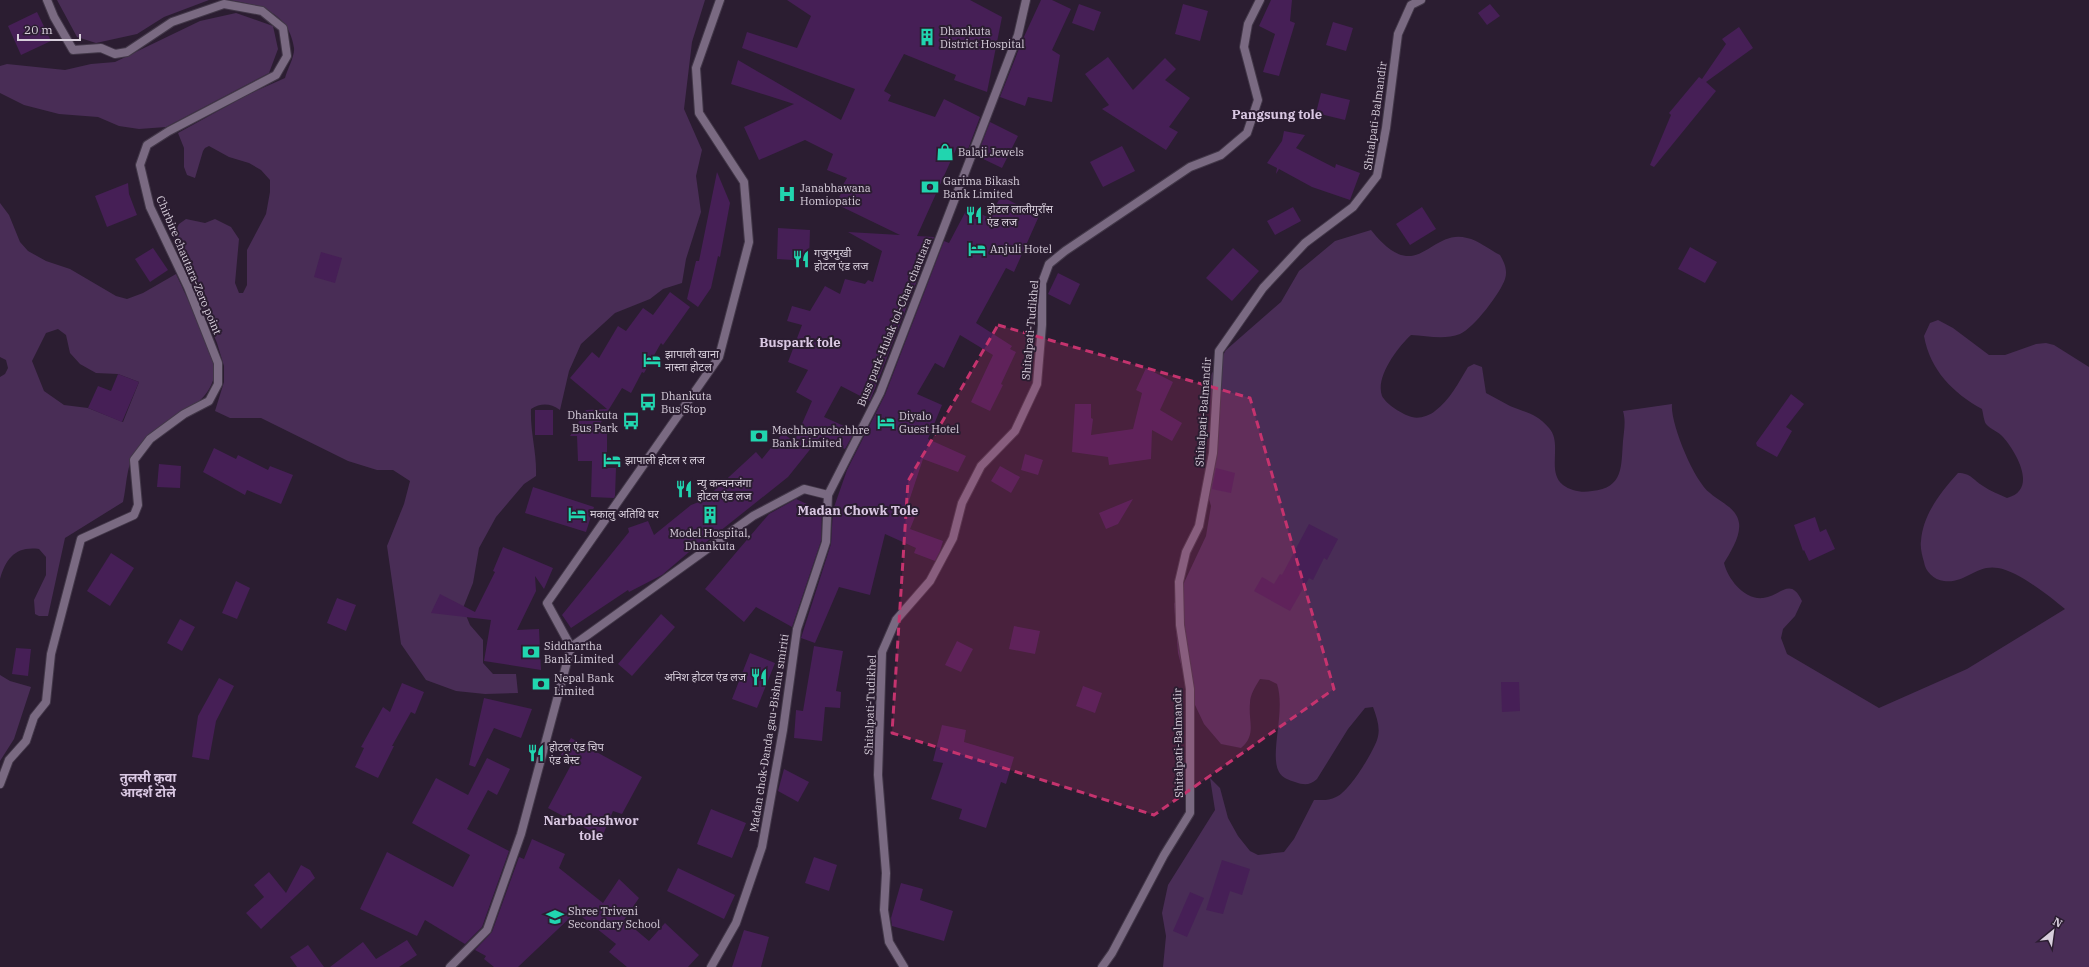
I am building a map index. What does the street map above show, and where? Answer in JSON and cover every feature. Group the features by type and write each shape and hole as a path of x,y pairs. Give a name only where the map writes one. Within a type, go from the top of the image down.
{"street":[{"name":"Chirbire chautara-Zero point","path":"0,784 9,760 26,741 34,716 46,702 52,654 81,539 134,515 138,505 134,460 150,439 184,414 209,401 218,384 218,363 216,357 188,287 150,207 140,165 147,145 170,131 276,75 286,56 283,28 262,11 224,4 172,22 128,52 115,54 101,48 73,50 54,17 47,0"},
{"path":"571,647 547,603 719,357 749,242 744,182 699,113 696,68 720,0"},
{"name":"Buss park-Hulak tol-Char chautara","path":"828,495 880,393 1018,35 1026,0"},
{"name":"Shitalpati-Tudikhel","path":"904,967 889,942 884,910 886,872 878,774 882,652 896,620 930,581 953,538 962,503 981,466 1015,431 1037,384 1042,325 1042,283 1049,264 1064,251 1190,166 1221,155 1247,133 1258,100 1244,46 1248,24 1260,0"},
{"name":"Shitalpati-Balmandir","path":"1102,967 1112,953 1164,855 1190,813 1190,689 1180,625 1179,582 1186,552 1199,526 1213,453 1219,351 1263,288 1305,243 1353,208 1377,176 1386,128 1398,34 1411,5 1422,0"},
{"path":"450,967 487,930 521,834 571,647 753,516 804,489 828,495"},
{"name":"Madan chok-Danda gau-Bishnu smiriti","path":"711,967 736,924 762,848 783,730 797,629 826,542 828,495"}],"highlighted area":[{"path":"998,325 1250,398 1334,689 1154,815 892,733 908,481"}],"shaded area":[{"path":"57,0 209,0 164,17 137,34 96,43 77,37"},
{"path":"229,0 705,0 692,42 684,109 702,150 696,176 701,212 686,259 682,283 663,289 650,299 615,313 581,344 569,371 560,410 549,405 538,406 531,409 536,459 536,476 524,484 496,517 479,548 473,583 463,608 470,625 483,640 483,663 493,674 516,674 518,693 485,694 456,691 426,680 401,644 387,546 404,504 410,481 393,470 377,470 348,461 261,418 230,418 215,411 224,382 224,366 217,343 173,236 179,224 186,219 205,223 215,219 231,227 239,239 235,283 239,293 243,293 247,285 247,250 266,214 270,192 270,180 261,170 249,163 229,157 209,146 203,151 195,178 187,175 184,167 184,148 178,133 247,95 285,78 294,51 291,36 286,26 279,18 271,12 261,8"},
{"path":"236,13 273,26 278,49 269,73 166,127 139,129 119,126 98,117 59,114 24,105 0,93 0,66 7,64 65,70 91,64 115,62 200,21"},
{"path":"0,203 9,215 20,242 28,251 46,261 70,269 116,296 127,299 143,293 176,274 214,362 215,369 212,383 205,394 184,414 146,441 133,456 129,468 123,502 65,538 48,616 39,616 35,614 34,600 46,575 46,557 39,549 24,549 13,555 5,565 0,579 0,377 5,374 8,368 6,360 0,357","holes":["58,329 66,335 70,353 80,364 96,373 118,374 139,382 123,422 88,408 64,405 44,391 32,361 46,333"]},
{"path":"1371,230 1387,247 1400,255 1412,256 1454,237 1471,239 1500,255 1506,269 1505,279 1498,292 1486,309 1466,330 1460,334 1448,337 1411,335 1406,340 1389,363 1382,380 1382,396 1387,402 1395,409 1408,416 1418,418 1427,416 1433,413 1445,402 1468,367 1474,364 1482,367 1486,393 1510,406 1535,416 1549,428 1555,441 1555,465 1558,479 1563,485 1570,489 1584,492 1602,489 1610,485 1619,474 1622,459 1624,426 1623,411 1672,404 1672,413 1675,424 1690,465 1704,487 1732,509 1738,518 1738,533 1724,563 1733,582 1743,592 1756,598 1769,597 1785,589 1793,590 1798,594 1802,601 1795,616 1783,629 1781,638 1787,654 1879,708 1967,669 2065,609 2024,579 2006,570 1998,568 1983,569 1958,580 1944,581 1937,579 1926,569 1921,546 1922,531 1925,522 1939,496 1958,473 1966,474 1986,488 2007,498 2016,494 2021,487 2023,479 2019,461 2014,452 2001,435 1986,424 1982,409 1971,403 1952,388 1937,370 1927,348 1924,336 1930,323 1938,320 1953,328 1989,355 2005,355 2036,344 2046,343 2054,345 2089,367 2089,967 1163,967 1166,936 1162,913 1168,885 1215,810 1210,778 1220,788 1228,818 1238,836 1250,851 1258,855 1284,852 1294,839 1314,800 1331,799 1341,794 1360,772 1377,740 1379,728 1373,707 1365,708 1348,729 1317,779 1309,784 1304,784 1282,776 1276,764 1276,743 1280,707 1277,684 1269,680 1260,679 1250,700 1251,727 1249,738 1246,743 1241,748 1221,744 1204,724 1187,688 1178,653 1174,604 1206,536 1211,506 1205,486 1210,449 1211,375 1226,350 1281,302 1299,271 1335,241"},
{"path":"0,675 10,681 31,687 14,739 0,761"}],"building":[{"path":"787,0 970,0 1002,17 987,92 954,80 956,75 904,54 884,91 891,95 888,101 935,117 944,99 980,117 967,152 957,147 917,236 934,237 870,401 841,386 824,417 855,431 845,449 820,437 788,477 705,543 702,541 662,575 629,592 628,590 571,628 562,615 629,532 628,528 648,521 654,535 691,505 704,500 756,452 762,459 783,433 794,442 812,401 796,392 808,370 788,362 802,325 787,321 792,306 810,311 825,286 840,294 845,279 865,284 868,280 873,282 882,251 848,232 900,235 836,204 842,191 840,190 847,178 827,170 833,154 805,140 759,160 744,127 794,104 731,84 738,60 841,120 855,89 742,48 747,32 797,48 811,16"},
{"path":"1041,0 1052,0 1071,9 1052,50 1060,55 1052,102 1028,97 1025,106 1000,97 1022,41"},
{"path":"1271,0 1292,0 1290,21 1295,23 1279,76 1263,72 1275,34 1259,26"},
{"path":"1079,4 1101,12 1094,31 1072,23"},
{"path":"1183,4 1208,11 1200,41 1175,34"},
{"path":"1490,4 1500,16 1487,25 1478,13"},
{"path":"37,12 51,41 21,55 8,26"},
{"path":"1333,22 1353,28 1346,51 1326,45"},
{"path":"1739,27 1753,48 1706,82 1716,91 1654,167 1650,165 1671,115 1669,113 1699,77 1702,79 1726,44 1722,39"},
{"path":"1108,57 1133,90 1165,58 1176,69 1165,80 1190,98 1169,127 1178,132 1166,150 1102,109 1109,105 1085,74"},
{"path":"1321,93 1350,100 1345,120 1316,113"},
{"path":"990,122 1018,136 1002,168 977,156"},
{"path":"1284,131 1305,135 1296,148 1335,168 1336,164 1360,173 1350,200 1312,187 1279,169 1276,174 1277,168 1267,163 1282,141"},
{"path":"1122,146 1135,171 1103,187 1090,162"},
{"path":"717,172 730,203 720,257 718,256 711,288 698,307 687,299 696,261 699,261"},
{"path":"128,183 129,194 137,215 107,227 95,196"},
{"path":"1001,196 1039,216 1014,272 1006,268 976,323 1012,346 1010,349 1016,352 1001,384 1003,385 990,411 971,402 993,355 960,335 944,368 935,363 917,394 942,405 928,439 966,456 958,472 923,459 907,507 917,512 910,529 943,541 940,551 935,561 914,553 916,548 885,534 870,595 839,587 815,643 801,638 831,544 833,510 847,470 885,395 944,241 949,243 968,207 989,218"},
{"path":"1293,207 1301,221 1275,235 1267,221"},
{"path":"1422,207 1436,229 1410,245 1396,224"},
{"path":"778,228 810,230 809,261 777,259"},
{"path":"1690,247 1717,262 1705,283 1678,269"},
{"path":"153,248 168,270 150,282 135,259"},
{"path":"1233,248 1259,271 1232,301 1206,278"},
{"path":"321,252 342,258 335,283 314,277"},
{"path":"1058,273 1080,284 1070,305 1048,294"},
{"path":"670,292 690,307 663,345 661,343 644,373 642,372 631,393 622,388 595,432 607,432 607,468 616,468 615,496 614,498 591,497 592,461 578,461 577,436 570,436 586,410 607,409 570,378 592,352 599,358 618,326 626,331 643,308 653,315"},
{"path":"1146,368 1173,382 1160,410 1182,423 1172,441 1152,430 1151,459 1109,465 1108,457 1072,452 1075,404 1091,404 1091,418 1093,419 1091,435 1133,429 1142,393 1136,390"},
{"path":"118,374 139,382 122,422 88,408 98,386 111,391"},
{"path":"1791,394 1804,404 1786,427 1792,431 1777,457 1757,446 1756,443"},
{"path":"535,410 553,410 553,435 535,435"},
{"path":"214,448 236,459 238,455 268,470 270,466 293,475 281,504 247,490 245,495 203,472"},
{"path":"1025,454 1043,460 1038,475 1021,470"},
{"path":"159,464 181,466 180,488 157,487"},
{"path":"1000,466 1020,477 1011,493 991,481"},
{"path":"1216,468 1235,473 1231,493 1212,489"},
{"path":"533,487 594,507 586,532 525,513"},
{"path":"796,499 822,511 821,541 792,627 756,607 744,622 705,589 769,514"},
{"path":"1133,499 1118,524 1106,529 1099,513"},
{"path":"1815,517 1820,532 1826,529 1835,549 1809,561 1804,550 1803,551 1794,525"},
{"path":"1309,524 1338,539 1327,560 1324,558 1313,580 1309,578 1290,611 1254,591 1262,577 1274,584 1280,574 1282,575"},
{"path":"503,547 553,568 544,589 535,576 536,591 517,630 539,629 541,670 484,661 491,620 431,613 440,594 475,612 495,572 493,571"},
{"path":"111,553 134,568 110,606 87,591"},
{"path":"236,581 250,588 237,619 222,613"},
{"path":"337,598 356,605 346,631 327,623"},
{"path":"661,614 675,627 632,676 618,664"},
{"path":"180,619 195,627 182,651 167,643"},
{"path":"1014,626 1040,631 1035,654 1009,649"},
{"path":"957,641 973,649 961,672 945,665"},
{"path":"814,646 843,651 836,691 841,692 840,708 825,707 822,741 794,738 796,710 803,711"},
{"path":"16,648 31,649 28,676 12,674"},
{"path":"750,653 775,663 757,708 732,699"},
{"path":"219,678 234,686 216,721 209,760 192,757 198,716"},
{"path":"1501,682 1519,682 1520,711 1502,712"},
{"path":"402,683 424,692 415,714 411,712 392,746 394,746 378,778 355,767 364,748 361,747 383,707 390,712"},
{"path":"1083,686 1102,693 1095,713 1076,706"},
{"path":"484,698 532,709 521,738 494,728 475,767 469,765"},
{"path":"942,725 966,730 964,742 1014,757 1006,784 1001,782 986,828 959,819 962,809 931,799 943,763 933,761"},
{"path":"571,738 642,777 622,814 613,811 602,837 548,808 571,765 559,758"},
{"path":"487,758 510,769 497,795 488,790 467,829 509,851 482,927 465,944 425,920 417,936 360,909 387,852 453,887 470,855 412,823 436,778 468,795"},
{"path":"784,769 809,782 798,802 778,791"},
{"path":"711,809 746,823 732,858 697,844"},
{"path":"532,839 565,854 559,868 603,903 619,879 639,898 624,920 649,941 665,923 699,955 688,967 627,967 609,952 616,944 576,912 518,967 494,967 484,959 486,956 475,950 492,932 519,857 524,859"},
{"path":"814,857 837,865 829,891 805,883"},
{"path":"1222,860 1250,869 1242,895 1230,891 1223,914 1206,910"},
{"path":"301,865 310,870 315,878 261,929 246,913 264,897 254,885 269,872 286,893"},
{"path":"678,868 735,895 724,919 667,891"},
{"path":"901,883 923,889 920,900 953,911 944,941 892,926 891,918"},
{"path":"1190,892 1204,898 1187,937 1173,931"},
{"path":"744,930 769,937 761,967 732,967"},
{"path":"407,940 417,955 399,967 330,967 363,942 376,959"},
{"path":"308,945 324,967 297,967 290,957"}],"place":[{"name":"Dhankuta District Hospital","path":"927,37"},
{"name":"Balaji Jewels","path":"945,152"},
{"name":"Garima Bikash Bank Limited","path":"930,187"},
{"name":"Janabhawana Homiopatic","path":"787,194"},
{"name":"होटल लालीगुराँस एंड लज","path":"974,215"},
{"name":"Anjuli Hotel","path":"977,249"},
{"name":"गजुरमुखी होटल एंड लज","path":"801,259"},
{"name":"झापाली खाना नास्ता होटल","path":"652,360"},
{"name":"Dhankuta Bus Stop","path":"648,402"},
{"name":"Dhankuta Bus Park","path":"631,421"},
{"name":"Diyalo Guest Hotel","path":"886,422"},
{"name":"Machhapuchchhre Bank Limited","path":"759,436"},
{"name":"झापाली होटल र लज","path":"612,460"},
{"name":"न्यु कन्चनजंगा होटल एंड लज","path":"684,489"},
{"name":"मकालु अतिथि घर","path":"577,514"},
{"name":"Model Hospital, Dhankuta","path":"710,515"},
{"name":"Siddhartha Bank Limited","path":"531,652"},
{"name":"अनिश होटल एंड लज","path":"759,677"},
{"name":"Nepal Bank Limited","path":"541,684"},
{"name":"होटल एंड चिप एंड बेस्ट","path":"536,753"},
{"name":"Shree Triveni Secondary School","path":"555,917"}],"district":[{"name":"Pangsung tole","path":"1277,114"},
{"name":"Buspark tole","path":"800,342"},
{"name":"Madan Chowk Tole","path":"858,510"},
{"name":"तुलसी कुवा आदर्श टोले","path":"148,784"},
{"name":"Narbadeshwor tole","path":"591,828"}]}
